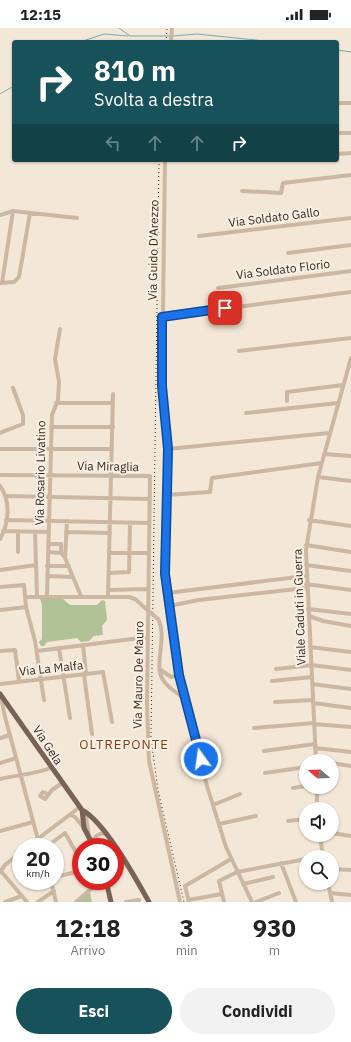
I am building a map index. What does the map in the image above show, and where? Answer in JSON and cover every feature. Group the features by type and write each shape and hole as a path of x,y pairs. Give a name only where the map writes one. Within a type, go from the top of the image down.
{"main road":[{"name":"Via Gela","path":"1,694 51,768 81,809"},
{"path":"81,809 87,813 124,858 149,902"},
{"path":"81,809 84,828 89,838"},
{"path":"108,890 111,902"}],"street":[{"path":"171,40 172,30"},
{"path":"339,103 351,103"},
{"path":"339,133 351,133"},
{"path":"339,154 351,153"},
{"name":"Via Guido D'Arezzo","path":"165,162 162,386 168,449 165,574 167,593 179,675 213,805 231,859 252,902"},
{"path":"242,191 281,193 283,183 351,175"},
{"path":"13,211 1,283 14,282 19,277 30,213"},
{"path":"0,215 13,211 76,218"},
{"name":"Via Soldato Gallo","path":"198,236 351,218"},
{"path":"288,252 351,245"},
{"name":"Via Soldato Florio","path":"218,288 351,271"},
{"path":"162,317 351,292"},
{"name":"Via Rosario Livatino","path":"47,596 51,427 59,382 55,359 60,329"},
{"path":"239,351 351,338"},
{"name":"Viale Caduti in Guerra","path":"316,754 312,665 306,586 306,545 309,520 318,477 351,358"},
{"path":"287,401 287,392 343,385"},
{"path":"0,433 23,424 23,415 13,388"},
{"path":"108,596 112,498 113,394"},
{"path":"56,403 113,403"},
{"path":"246,413 338,403"},
{"path":"51,427 113,427"},
{"path":"168,449 330,433"},
{"path":"0,449 112,449"},
{"path":"324,454 351,456"},
{"path":"166,495 210,492 212,478 322,462"},
{"name":"Via Miraglia","path":"0,474 150,476 148,589"},
{"path":"318,477 351,481"},
{"path":"0,486 6,496 6,520 0,539"},
{"path":"6,496 150,499"},
{"path":"6,520 149,523"},
{"path":"309,520 351,526"},
{"path":"65,558 67,521"},
{"path":"109,573 129,572 130,523"},
{"path":"3,531 49,532"},
{"path":"18,532 18,552"},
{"path":"35,532 37,596"},
{"path":"66,532 110,533"},
{"path":"48,544 61,544 61,553 69,566 81,596"},
{"path":"306,545 351,552"},
{"path":"48,552 61,553"},
{"path":"110,553 149,553"},
{"path":"0,570 36,565"},
{"path":"306,565 351,571"},
{"path":"47,566 69,566"},
{"path":"47,576 73,577"},
{"path":"167,593 306,576"},
{"path":"0,587 24,585 26,607 37,651 44,700"},
{"path":"169,606 199,600 306,586 351,590"},
{"path":"108,590 148,589"},
{"name":"Via Mauro De Mauro","path":"148,589 146,704 149,761 180,902"},
{"path":"26,597 108,596 129,597 135,599 158,619 162,633 162,677 166,684 184,698"},
{"path":"0,610 26,607"},
{"path":"308,609 351,614"},
{"path":"309,616 323,621 351,626"},
{"path":"37,651 148,637"},
{"path":"83,644 92,734"},
{"path":"310,647 351,652"},
{"path":"58,648 70,718"},
{"path":"0,651 15,650 19,681"},
{"path":"276,670 312,665 351,670"},
{"path":"161,669 171,677 179,675"},
{"name":"Via La Malfa","path":"0,684 104,672 112,722"},
{"path":"272,680 312,676"},
{"path":"312,684 351,689"},
{"path":"1,694 2,714 10,735 37,838"},
{"path":"275,702 313,702 351,708"},
{"path":"254,728 314,723 351,727"},
{"path":"0,738 10,735"},
{"path":"264,751 315,746 351,752"},
{"path":"0,763 16,758"},
{"path":"339,764 351,766"},
{"path":"0,779 20,774 41,772 51,768"},
{"path":"265,773 299,768"},
{"path":"51,792 63,784"},
{"path":"293,788 299,787"},
{"path":"213,805 240,794"},
{"path":"44,838 70,815 78,815 81,809"},
{"path":"87,813 86,817 91,838"},
{"path":"70,815 75,817 84,828"},
{"path":"219,824 256,816"},
{"path":"288,821 299,820"},
{"path":"0,831 33,822"},
{"path":"58,838 65,833 72,845"},
{"path":"94,838 100,834 105,834"},
{"path":"339,834 351,836"},
{"path":"12,859 0,871 27,902"},
{"path":"222,894 188,901 185,886 231,859"},
{"path":"224,902 219,881 237,872 281,862 299,860"},
{"path":"281,862 296,902"},
{"path":"339,869 351,870"},
{"path":"243,884 273,877"},
{"path":"76,902 90,890"},
{"path":"329,890 332,902"},
{"path":"38,902 54,891 56,902"},
{"path":"256,902 279,893"},
{"path":"330,893 351,895"},
{"path":"5,902 22,896"},
{"path":"130,902 139,900"}],"green space":[{"path":"40,599 63,599 70,605 97,605 102,600 105,601 107,620 102,626 103,635 94,636 89,641 81,642 77,638 47,642 44,646 41,646 39,642 42,639 42,605"},
{"path":"90,892 92,902 77,902"}],"waterway":[{"path":"119,28 130,36 170,36"},
{"path":"86,40 104,34 128,36"},
{"path":"173,36 197,34 256,40"},
{"path":"339,50 351,52"},
{"path":"0,94 12,87"}],"railway":[{"path":"166,40 167,28"},
{"path":"159,162 151,739 158,790 184,902"}],"district":[{"name":"OLTREPONTE","path":"124,744"}],"route":[{"path":"201,759 179,675 165,574 165,523 168,449 162,386 162,317 225,308"}]}
